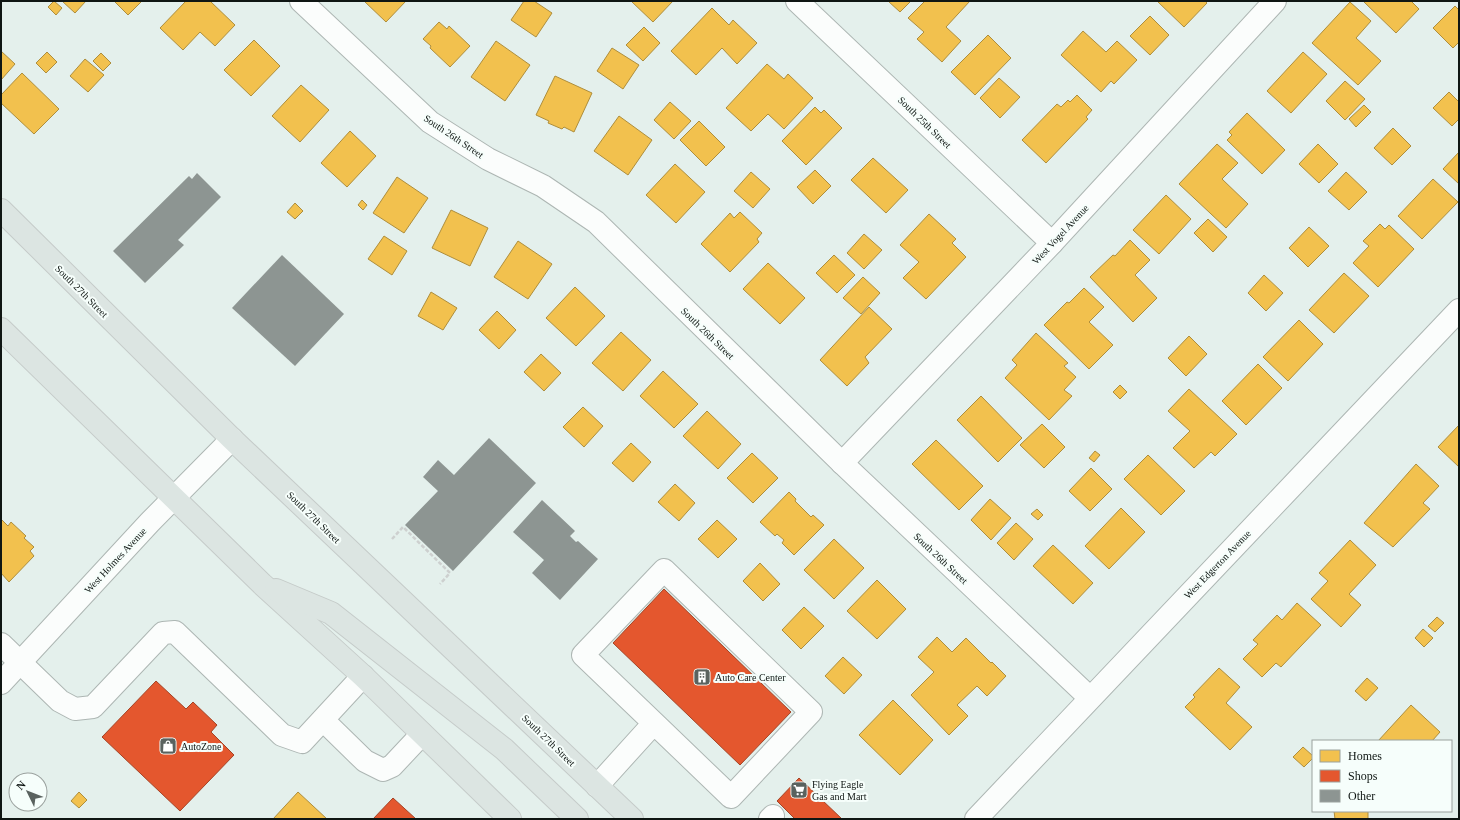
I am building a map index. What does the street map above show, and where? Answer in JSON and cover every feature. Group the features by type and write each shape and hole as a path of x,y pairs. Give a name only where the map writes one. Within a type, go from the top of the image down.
{"main road":[{"name":"South 27th Street","path":"1,210 232,439 632,819"},
{"path":"1,329 262,584 362,676 510,819"},
{"path":"262,584 331,613 504,749 577,819"}],"street":[{"name":"South 26th Street","path":"301,1 430,122 488,159 543,186 596,222 842,463 1090,698"},
{"name":"South 25th Street","path":"797,1 1052,243"},
{"name":"West Vogel Avenue","path":"842,463 1052,243 1275,1"},
{"name":"West Edgerton Avenue","path":"976,819 1459,310"},
{"name":"West Holmes Avenue","path":"1,684 174,497 232,439"},
{"path":"664,570 811,712 731,797 654,723 583,655 664,570"},
{"path":"1,644 60,701 75,709 92,707 164,633 175,632 282,734 302,742 362,676"},
{"path":"323,720 365,761 383,770 392,766 422,734"},
{"path":"597,786 654,723"}],"path":[{"path":"392,539 403,527 450,573 440,584"}],"building: Homes":[{"path":"54,1 62,8 56,15 48,7"},
{"path":"62,1 86,1 75,13"},
{"path":"114,1 142,1 128,15"},
{"path":"186,1 210,1 235,25 215,46 200,32 183,50 160,28"},
{"path":"364,1 406,1 386,22"},
{"path":"524,1 534,1 552,13 536,37 511,20"},
{"path":"631,1 673,1 653,22"},
{"path":"888,1 911,1 900,12"},
{"path":"925,1 970,1 946,27 961,41 942,62 917,39 924,32 908,18"},
{"path":"1157,1 1205,1 1207,3 1184,27"},
{"path":"1363,1 1411,1 1419,9 1396,33"},
{"path":"1350,2 1371,21 1356,38 1381,61 1358,85 1312,43"},
{"path":"1455,6 1459,10 1459,42 1453,48 1433,28"},
{"path":"712,8 729,25 733,20 757,43 737,64 722,48 696,75 671,51"},
{"path":"1150,16 1169,35 1150,55 1130,36"},
{"path":"439,22 447,29 449,26 470,46 450,67 430,48 431,46 423,39"},
{"path":"644,27 660,43 643,61 626,45"},
{"path":"1083,31 1106,52 1117,41 1137,60 1114,84 1111,81 1101,92 1061,55"},
{"path":"988,35 1011,58 975,95 951,72"},
{"path":"254,40 280,66 251,96 224,70"},
{"path":"496,41 530,65 505,101 471,77"},
{"path":"612,48 639,65 623,89 597,71"},
{"path":"1,51 15,64 1,80"},
{"path":"47,52 57,62 46,73 36,63"},
{"path":"1303,52 1327,74 1291,113 1267,91"},
{"path":"101,53 111,63 103,71 93,61"},
{"path":"85,59 104,75 88,92 70,76"},
{"path":"767,64 784,79 788,74 813,98 784,129 768,114 751,131 726,108"},
{"path":"22,73 59,109 34,134 1,103 1,95"},
{"path":"555,76 592,93 574,132 564,127 562,129 548,123 549,121 536,115"},
{"path":"999,78 1020,97 1000,118 980,98"},
{"path":"1345,81 1365,99 1345,120 1326,101"},
{"path":"301,85 329,110 300,142 272,116"},
{"path":"1449,92 1459,102 1459,119 1452,126 1433,108"},
{"path":"1077,95 1092,110 1086,117 1088,119 1046,163 1022,140 1057,104 1061,107 1068,100 1070,102"},
{"path":"670,102 691,121 674,139 654,120"},
{"path":"1364,105 1371,112 1356,127 1349,119"},
{"path":"815,107 821,113 824,110 842,128 806,165 782,141"},
{"path":"1247,113 1285,150 1262,174 1227,140 1232,135 1229,132"},
{"path":"619,116 652,140 628,175 594,151"},
{"path":"699,121 725,147 706,166 680,140"},
{"path":"1393,128 1411,146 1392,165 1374,148"},
{"path":"350,131 376,156 347,187 321,163"},
{"path":"1217,144 1238,163 1222,179 1248,204 1226,228 1179,184"},
{"path":"1318,144 1338,164 1319,183 1299,164"},
{"path":"1459,152 1459,184 1443,169"},
{"path":"873,158 908,190 886,213 851,180"},
{"path":"675,164 705,192 676,223 646,195"},
{"path":"815,170 831,186 813,204 797,187"},
{"path":"751,172 770,189 753,208 734,191"},
{"path":"1346,172 1367,192 1349,210 1328,191"},
{"path":"397,177 428,198 404,233 373,213"},
{"path":"1433,179 1458,202 1422,239 1398,216"},
{"path":"1166,195 1191,219 1159,254 1133,230"},
{"path":"362,200 367,205 363,210 358,205"},
{"path":"295,203 303,211 295,219 287,212"},
{"path":"451,210 488,228 470,266 432,248"},
{"path":"740,212 762,233 757,239 759,242 730,272 701,244 730,213 734,218"},
{"path":"929,214 956,239 952,243 966,257 926,299 903,278 919,262 900,245"},
{"path":"1208,219 1227,237 1213,252 1194,233"},
{"path":"1380,224 1385,229 1389,225 1414,249 1378,287 1353,263 1369,246 1363,241"},
{"path":"1309,227 1329,246 1308,267 1289,248"},
{"path":"864,234 882,250 864,269 847,253"},
{"path":"384,236 407,251 392,275 368,259"},
{"path":"1130,240 1150,260 1135,275 1157,298 1133,322 1090,277 1113,255 1115,256"},
{"path":"518,241 552,264 528,299 494,277"},
{"path":"834,255 855,275 837,293 816,273"},
{"path":"768,263 805,298 780,324 743,289"},
{"path":"1344,273 1369,296 1334,333 1309,310"},
{"path":"1264,275 1283,293 1266,311 1248,293"},
{"path":"863,277 880,293 861,314 843,298"},
{"path":"575,287 605,316 576,346 546,318"},
{"path":"1084,288 1104,307 1089,322 1113,345 1089,369 1044,325 1067,302 1069,303"},
{"path":"431,292 457,308 443,330 418,316"},
{"path":"869,307 892,329 865,357 869,363 847,386 820,360"},
{"path":"497,311 516,330 499,349 479,330"},
{"path":"1299,320 1323,344 1288,381 1263,357"},
{"path":"621,332 651,360 623,391 592,363"},
{"path":"1036,333 1068,363 1064,366 1076,377 1064,390 1072,396 1049,420 1005,378 1017,365 1012,360"},
{"path":"1189,336 1207,354 1186,376 1168,358"},
{"path":"541,354 561,373 544,391 524,372"},
{"path":"1258,364 1282,388 1246,425 1222,401"},
{"path":"663,371 698,404 674,428 640,396"},
{"path":"1120,385 1127,392 1120,399 1113,392"},
{"path":"1189,389 1237,434 1215,456 1211,452 1194,468 1173,448 1190,431 1168,411"},
{"path":"981,396 1022,438 998,462 957,420"},
{"path":"583,407 603,426 584,447 563,427"},
{"path":"707,411 741,444 718,469 683,436"},
{"path":"1042,424 1065,447 1044,468 1020,445"},
{"path":"1459,425 1459,467 1438,447"},
{"path":"936,440 983,486 959,510 912,464"},
{"path":"631,443 651,462 633,482 612,463"},
{"path":"1095,451 1100,455 1094,462 1089,458"},
{"path":"752,453 778,478 753,503 727,478"},
{"path":"1148,455 1185,491 1161,515 1124,479"},
{"path":"1416,464 1439,486 1423,503 1430,509 1393,547 1364,523"},
{"path":"1091,468 1112,489 1090,511 1069,491"},
{"path":"675,484 695,503 679,521 658,502"},
{"path":"789,492 796,499 795,501 811,517 813,515 824,525 794,555 782,543 784,540 777,534 775,536 760,522"},
{"path":"990,499 1011,518 991,540 971,520"},
{"path":"1121,508 1145,532 1109,569 1085,546"},
{"path":"1037,509 1043,515 1038,520 1031,514"},
{"path":"1,519 8,526 11,522 26,536 24,538 34,547 30,551 34,556 9,582 1,573"},
{"path":"717,520 737,539 718,558 698,539"},
{"path":"1016,523 1033,539 1014,560 997,543"},
{"path":"834,539 864,568 834,599 804,570"},
{"path":"1350,540 1376,565 1349,594 1361,605 1341,627 1311,599 1328,581 1319,573"},
{"path":"1053,545 1093,583 1073,604 1033,566"},
{"path":"760,563 780,584 763,601 743,581"},
{"path":"877,580 906,609 877,639 847,611"},
{"path":"1297,603 1321,625 1281,667 1276,663 1262,677 1243,659 1258,644 1253,640 1277,615 1282,620"},
{"path":"804,607 824,626 801,649 782,630"},
{"path":"1437,617 1444,623 1435,632 1428,626"},
{"path":"1423,629 1433,638 1424,647 1415,638"},
{"path":"937,637 952,652 966,638 1006,676 987,696 977,686 957,705 968,716 949,735 911,695 934,672 918,657"},
{"path":"843,657 862,675 844,694 825,676"},
{"path":"1219,668 1240,687 1226,703 1252,727 1230,750 1185,707 1195,697 1193,695"},
{"path":"1367,678 1378,688 1366,701 1355,691"},
{"path":"893,700 933,740 900,775 859,735"},
{"path":"1411,705 1440,732 1433,740 1379,740"},
{"path":"1303,747 1312,755 1312,759 1304,767 1293,757"},
{"path":"79,792 87,800 79,808 71,801"},
{"path":"298,792 327,819 273,819"},
{"path":"1334,812 1368,812 1368,819 1335,819"}],"building: Shops":[{"name":"Auto Care Center","path":"664,589 791,712 740,765 613,643"},
{"name":"AutoZone","path":"156,681 186,709 193,702 217,725 211,732 234,755 180,811 102,737"},
{"name":"Flying Eagle Gas and Mart","path":"799,778 842,819 795,819 777,801"},
{"path":"393,798 416,819 373,819"}],"building: Other":[{"path":"197,173 221,197 178,240 184,245 145,283 113,251 189,176 192,179"},
{"path":"282,255 344,314 295,366 232,308"},
{"path":"489,438 536,483 453,571 405,525 438,491 423,477 438,460 454,475"},
{"path":"542,500 575,531 570,536 576,542 578,541 598,559 560,600 532,573 544,560 513,532"}],"place":[{"name":"Auto Care Center","path":"702,677"},
{"name":"AutoZone","path":"168,746"},
{"name":"Flying Eagle Gas and Mart","path":"799,790"}]}
